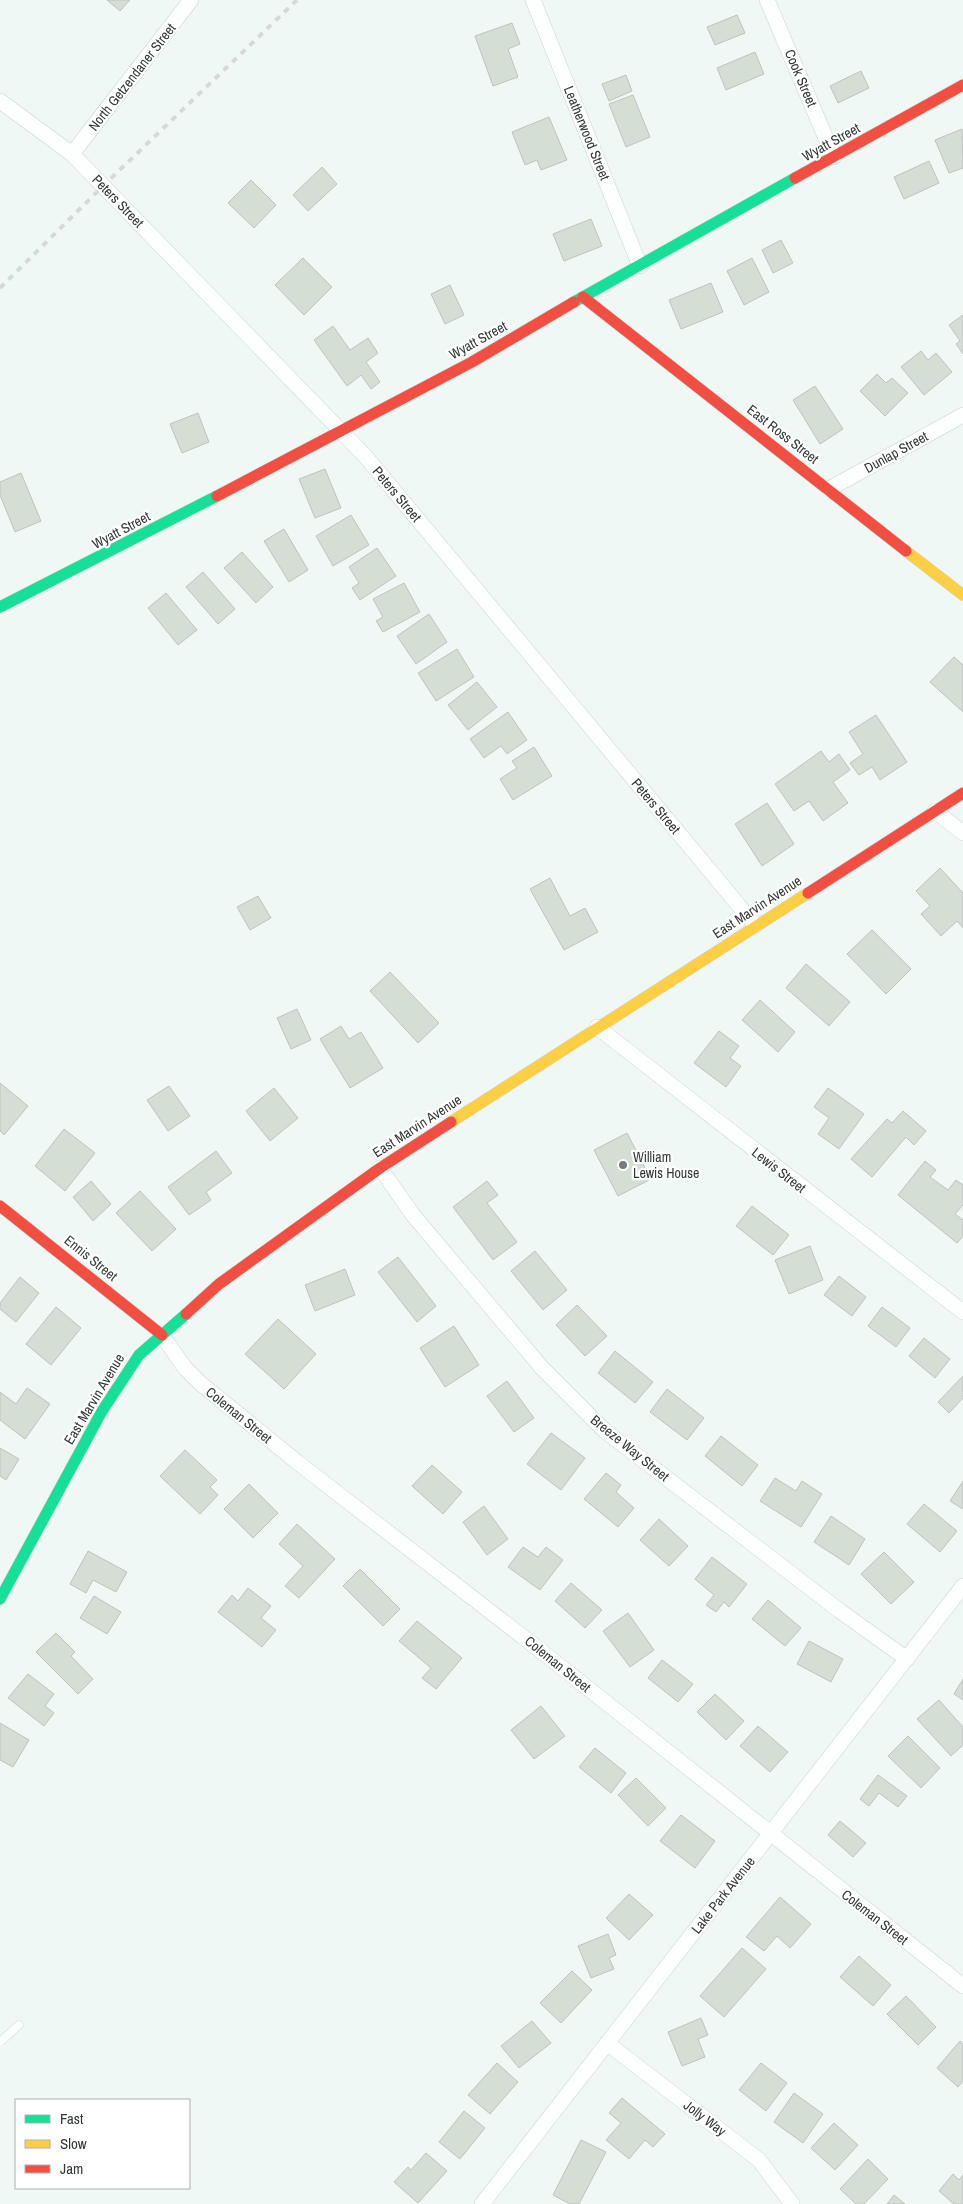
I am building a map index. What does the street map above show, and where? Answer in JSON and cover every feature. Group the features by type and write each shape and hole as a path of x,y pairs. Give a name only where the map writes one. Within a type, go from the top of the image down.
{"street":[{"name":"North Getzendaner Street","path":"72,154 192,0"},
{"name":"Leatherwood Street","path":"533,0 640,266"},
{"name":"Cook Street","path":"767,0 834,157"},
{"name":"Wyatt Street","path":"0,608 472,362 583,297 963,85"},
{"name":"Peters Street","path":"0,101 72,154 366,457 755,925"},
{"name":"East Ross Street","path":"583,297 963,595"},
{"name":"Dunlap Street","path":"829,489 963,416"},
{"name":"East Marvin Avenue","path":"0,1598 102,1411 139,1355 218,1284 380,1168 755,925 963,793"},
{"path":"935,811 963,833"},
{"name":"Lewis Street","path":"597,1027 963,1312"},
{"name":"Breeze Way Street","path":"380,1168 413,1215 536,1361 605,1431 840,1611 907,1659"},
{"name":"Ennis Street","path":"0,1206 162,1334"},
{"name":"Coleman Street","path":"162,1334 185,1368 200,1383 297,1462 536,1646 963,1986"},
{"name":"Lake Park Avenue","path":"482,2204 963,1586"},
{"name":"Jolly Way","path":"607,2043 759,2160 792,2204"}],"lane":[{"path":"0,2042 19,2026"}],"building":[{"path":"107,0 130,0 120,11"},
{"path":"737,15 745,33 715,45 707,27"},
{"path":"512,23 520,44 508,49 518,77 493,86 475,36"},
{"path":"755,52 764,74 726,90 717,68"},
{"path":"861,71 869,88 838,103 830,86"},
{"path":"626,75 632,91 609,101 602,84"},
{"path":"633,95 650,137 626,147 609,104"},
{"path":"549,117 567,160 541,170 537,160 525,165 512,132"},
{"path":"962,129 963,168 949,173 935,140"},
{"path":"929,161 939,183 904,199 894,177"},
{"path":"322,167 337,184 308,211 293,195"},
{"path":"251,180 276,205 254,228 228,203"},
{"path":"591,219 602,246 564,261 553,234"},
{"path":"781,240 793,263 773,273 762,250"},
{"path":"303,258 332,287 304,315 275,285"},
{"path":"752,258 769,292 744,305 727,271"},
{"path":"711,283 723,312 681,329 669,300"},
{"path":"450,285 464,315 445,324 431,294"},
{"path":"963,315 963,354 956,344 960,341 949,325"},
{"path":"333,326 350,350 368,338 378,353 366,362 380,382 371,389 361,375 347,386 314,340"},
{"path":"921,351 928,360 936,353 952,372 924,395 901,367"},
{"path":"877,374 886,383 892,378 908,393 885,416 860,391"},
{"path":"815,386 843,429 820,444 793,400"},
{"path":"198,413 209,442 182,453 170,424"},
{"path":"325,469 341,508 315,518 299,479"},
{"path":"21,473 41,521 15,532 0,495 0,482"},
{"path":"351,515 369,545 333,566 316,536"},
{"path":"284,529 308,570 289,582 264,541"},
{"path":"377,548 396,576 360,600 352,588 359,583 349,567"},
{"path":"242,552 273,587 256,603 224,568"},
{"path":"203,572 235,609 218,624 186,587"},
{"path":"404,583 420,612 383,632 376,621 383,617 373,599"},
{"path":"166,593 197,630 178,645 148,608"},
{"path":"429,614 447,642 416,664 397,636"},
{"path":"457,649 474,677 436,701 418,673"},
{"path":"954,657 963,665 963,712 930,682"},
{"path":"477,682 497,707 468,730 448,705"},
{"path":"508,712 527,740 507,754 501,746 484,758 470,739"},
{"path":"876,715 907,762 880,780 872,767 859,775 850,763 863,754 849,732"},
{"path":"534,747 552,776 513,800 500,779 517,768 512,761"},
{"path":"821,751 829,762 839,754 850,770 833,782 848,803 823,821 809,801 794,811 775,784"},
{"path":"767,803 794,844 762,866 735,824"},
{"path":"940,868 963,893 963,928 957,921 941,936 921,914 930,906 916,891"},
{"path":"550,878 570,916 585,908 598,932 564,950 530,889"},
{"path":"258,896 271,918 250,930 237,907"},
{"path":"872,930 911,969 886,994 847,954"},
{"path":"806,964 850,1002 829,1026 786,988"},
{"path":"390,972 439,1023 418,1043 370,991"},
{"path":"760,1000 795,1032 778,1052 742,1020"},
{"path":"297,1009 311,1040 291,1049 277,1018"},
{"path":"341,1026 349,1039 361,1032 383,1068 350,1088 320,1039"},
{"path":"719,1031 739,1046 730,1058 741,1066 726,1087 694,1063"},
{"path":"0,1083 28,1106 4,1135 0,1131"},
{"path":"169,1086 190,1116 168,1131 147,1100"},
{"path":"274,1088 298,1118 270,1141 246,1111"},
{"path":"828,1088 864,1114 839,1149 818,1134 829,1118 814,1107"},
{"path":"903,1111 926,1131 914,1145 906,1137 872,1177 851,1159 887,1119 892,1123"},
{"path":"64,1129 95,1153 65,1191 35,1166"},
{"name":"William Lewis House","path":"627,1133 651,1179 618,1196 594,1150"},
{"path":"216,1151 232,1173 206,1192 211,1200 189,1215 168,1187"},
{"path":"925,1161 936,1170 930,1177 948,1190 956,1180 963,1185 963,1205 955,1214 963,1220 963,1236 957,1243 898,1195"},
{"path":"91,1181 111,1204 93,1221 73,1197"},
{"path":"487,1181 498,1195 487,1203 517,1242 493,1260 453,1207"},
{"path":"140,1191 176,1229 152,1251 116,1213"},
{"path":"752,1206 789,1235 773,1255 736,1226"},
{"path":"810,1246 823,1280 789,1294 775,1260"},
{"path":"535,1251 567,1290 543,1310 511,1271"},
{"path":"398,1257 436,1306 417,1322 378,1272"},
{"path":"345,1269 355,1295 315,1311 305,1285"},
{"path":"839,1276 866,1297 852,1316 824,1295"},
{"path":"20,1277 39,1293 16,1322 0,1309 0,1303"},
{"path":"577,1305 607,1336 585,1356 556,1325"},
{"path":"56,1307 81,1328 51,1365 26,1344"},
{"path":"882,1307 910,1328 896,1347 868,1326"},
{"path":"278,1319 316,1354 284,1389 245,1354"},
{"path":"454,1326 479,1365 445,1387 420,1348"},
{"path":"924,1338 950,1359 935,1378 909,1356"},
{"path":"615,1351 653,1382 635,1403 598,1373"},
{"path":"963,1376 963,1398 949,1413 938,1402"},
{"path":"507,1381 534,1418 514,1432 487,1396"},
{"path":"27,1388 50,1404 25,1439 0,1420 0,1392 16,1404"},
{"path":"667,1389 704,1418 687,1440 650,1412"},
{"path":"551,1433 585,1458 561,1490 527,1464"},
{"path":"721,1436 758,1465 742,1486 705,1456"},
{"path":"0,1448 19,1459 6,1480 0,1476"},
{"path":"185,1450 217,1480 210,1487 218,1495 200,1514 160,1476"},
{"path":"432,1465 462,1492 443,1514 412,1486"},
{"path":"606,1473 621,1485 616,1492 634,1508 618,1527 584,1499"},
{"path":"775,1478 796,1491 802,1481 822,1494 801,1527 760,1501"},
{"path":"963,1481 963,1509 950,1501"},
{"path":"249,1484 278,1513 253,1538 224,1509"},
{"path":"924,1504 957,1531 940,1552 907,1524"},
{"path":"484,1506 508,1539 487,1555 463,1522"},
{"path":"831,1516 865,1539 849,1565 814,1542"},
{"path":"659,1519 688,1546 669,1566 640,1540"},
{"path":"297,1524 335,1559 299,1598 285,1586 303,1566 279,1544"},
{"path":"523,1547 538,1557 546,1547 563,1560 540,1590 508,1567"},
{"path":"88,1551 127,1572 116,1592 93,1580 86,1593 70,1584"},
{"path":"884,1552 914,1582 891,1604 861,1574"},
{"path":"712,1557 747,1584 729,1607 724,1602 716,1612 706,1605 714,1595 695,1579"},
{"path":"360,1569 400,1609 383,1626 343,1586"},
{"path":"571,1583 602,1610 585,1628 555,1601"},
{"path":"248,1588 271,1606 261,1618 276,1630 262,1647 218,1612 232,1595 238,1601"},
{"path":"94,1596 121,1612 107,1634 80,1618"},
{"path":"768,1600 801,1628 785,1646 752,1619"},
{"path":"628,1613 654,1650 630,1667 603,1631"},
{"path":"417,1621 462,1658 436,1689 422,1678 431,1668 399,1641"},
{"path":"56,1633 75,1652 71,1656 93,1679 78,1694 36,1652"},
{"path":"809,1641 843,1659 831,1682 797,1664"},
{"path":"662,1660 693,1684 678,1702 648,1678"},
{"path":"28,1674 54,1694 45,1706 54,1713 44,1726 8,1698"},
{"path":"963,1679 963,1700 954,1694"},
{"path":"715,1694 744,1721 726,1740 697,1712"},
{"path":"939,1700 963,1727 963,1745 951,1756 917,1719"},
{"path":"541,1706 565,1736 534,1759 511,1730"},
{"path":"0,1723 29,1740 13,1767 0,1760"},
{"path":"758,1726 788,1752 770,1772 740,1746"},
{"path":"908,1736 940,1768 921,1788 888,1756"},
{"path":"595,1748 626,1773 611,1793 579,1767"},
{"path":"878,1775 907,1796 898,1807 879,1793 869,1806 860,1799"},
{"path":"636,1778 666,1808 648,1826 618,1795"},
{"path":"681,1815 715,1841 695,1868 660,1841"},
{"path":"840,1821 866,1843 853,1857 828,1835"},
{"path":"629,1894 653,1915 629,1940 606,1918"},
{"path":"780,1897 811,1924 790,1948 777,1936 764,1951 746,1937"},
{"path":"608,1934 616,1955 609,1958 614,1969 591,1978 578,1946"},
{"path":"742,1948 766,1969 724,2017 700,1996"},
{"path":"859,1956 891,1985 873,2006 840,1977"},
{"path":"572,1971 592,1990 561,2023 540,2003"},
{"path":"906,1996 936,2027 918,2045 887,2014"},
{"path":"701,2018 708,2035 698,2039 705,2057 682,2066 668,2032"},
{"path":"532,2021 551,2043 519,2068 501,2046"},
{"path":"960,2041 963,2044 963,2081 958,2087 937,2068"},
{"path":"497,2063 518,2082 490,2114 468,2095"},
{"path":"761,2063 787,2083 766,2111 739,2090"},
{"path":"794,2093 823,2114 803,2143 774,2122"},
{"path":"622,2098 665,2134 653,2147 645,2140 629,2159 606,2140 621,2123 609,2113"},
{"path":"464,2111 485,2128 460,2159 439,2142"},
{"path":"834,2123 858,2145 835,2170 811,2148"},
{"path":"581,2140 606,2152 579,2204 570,2204 553,2195"},
{"path":"426,2153 447,2171 418,2203 394,2182 408,2167 411,2170"},
{"path":"868,2159 888,2179 864,2204 856,2204 840,2189"},
{"path":"953,2174 959,2180 963,2175 963,2204 954,2204 939,2191"},
{"path":"894,2195 905,2204 887,2204"}],"railway":[{"path":"0,288 103,186 297,0"}],"traffic: fast":[{"path":"574,302 795,178"},
{"path":"0,607 217,496"},
{"path":"0,1599 102,1411 139,1355 186,1314"}],"traffic: slow":[{"path":"906,551 963,595"},
{"path":"451,1122 808,893"}],"traffic: jam":[{"path":"795,178 963,85"},
{"path":"583,297 906,551"},
{"path":"217,496 472,362 574,302"},
{"path":"808,893 963,793"},
{"path":"186,1314 219,1284 380,1168 451,1122"},
{"path":"0,1206 162,1335"}],"place":[{"name":"William Lewis House","path":"623,1165"}]}
